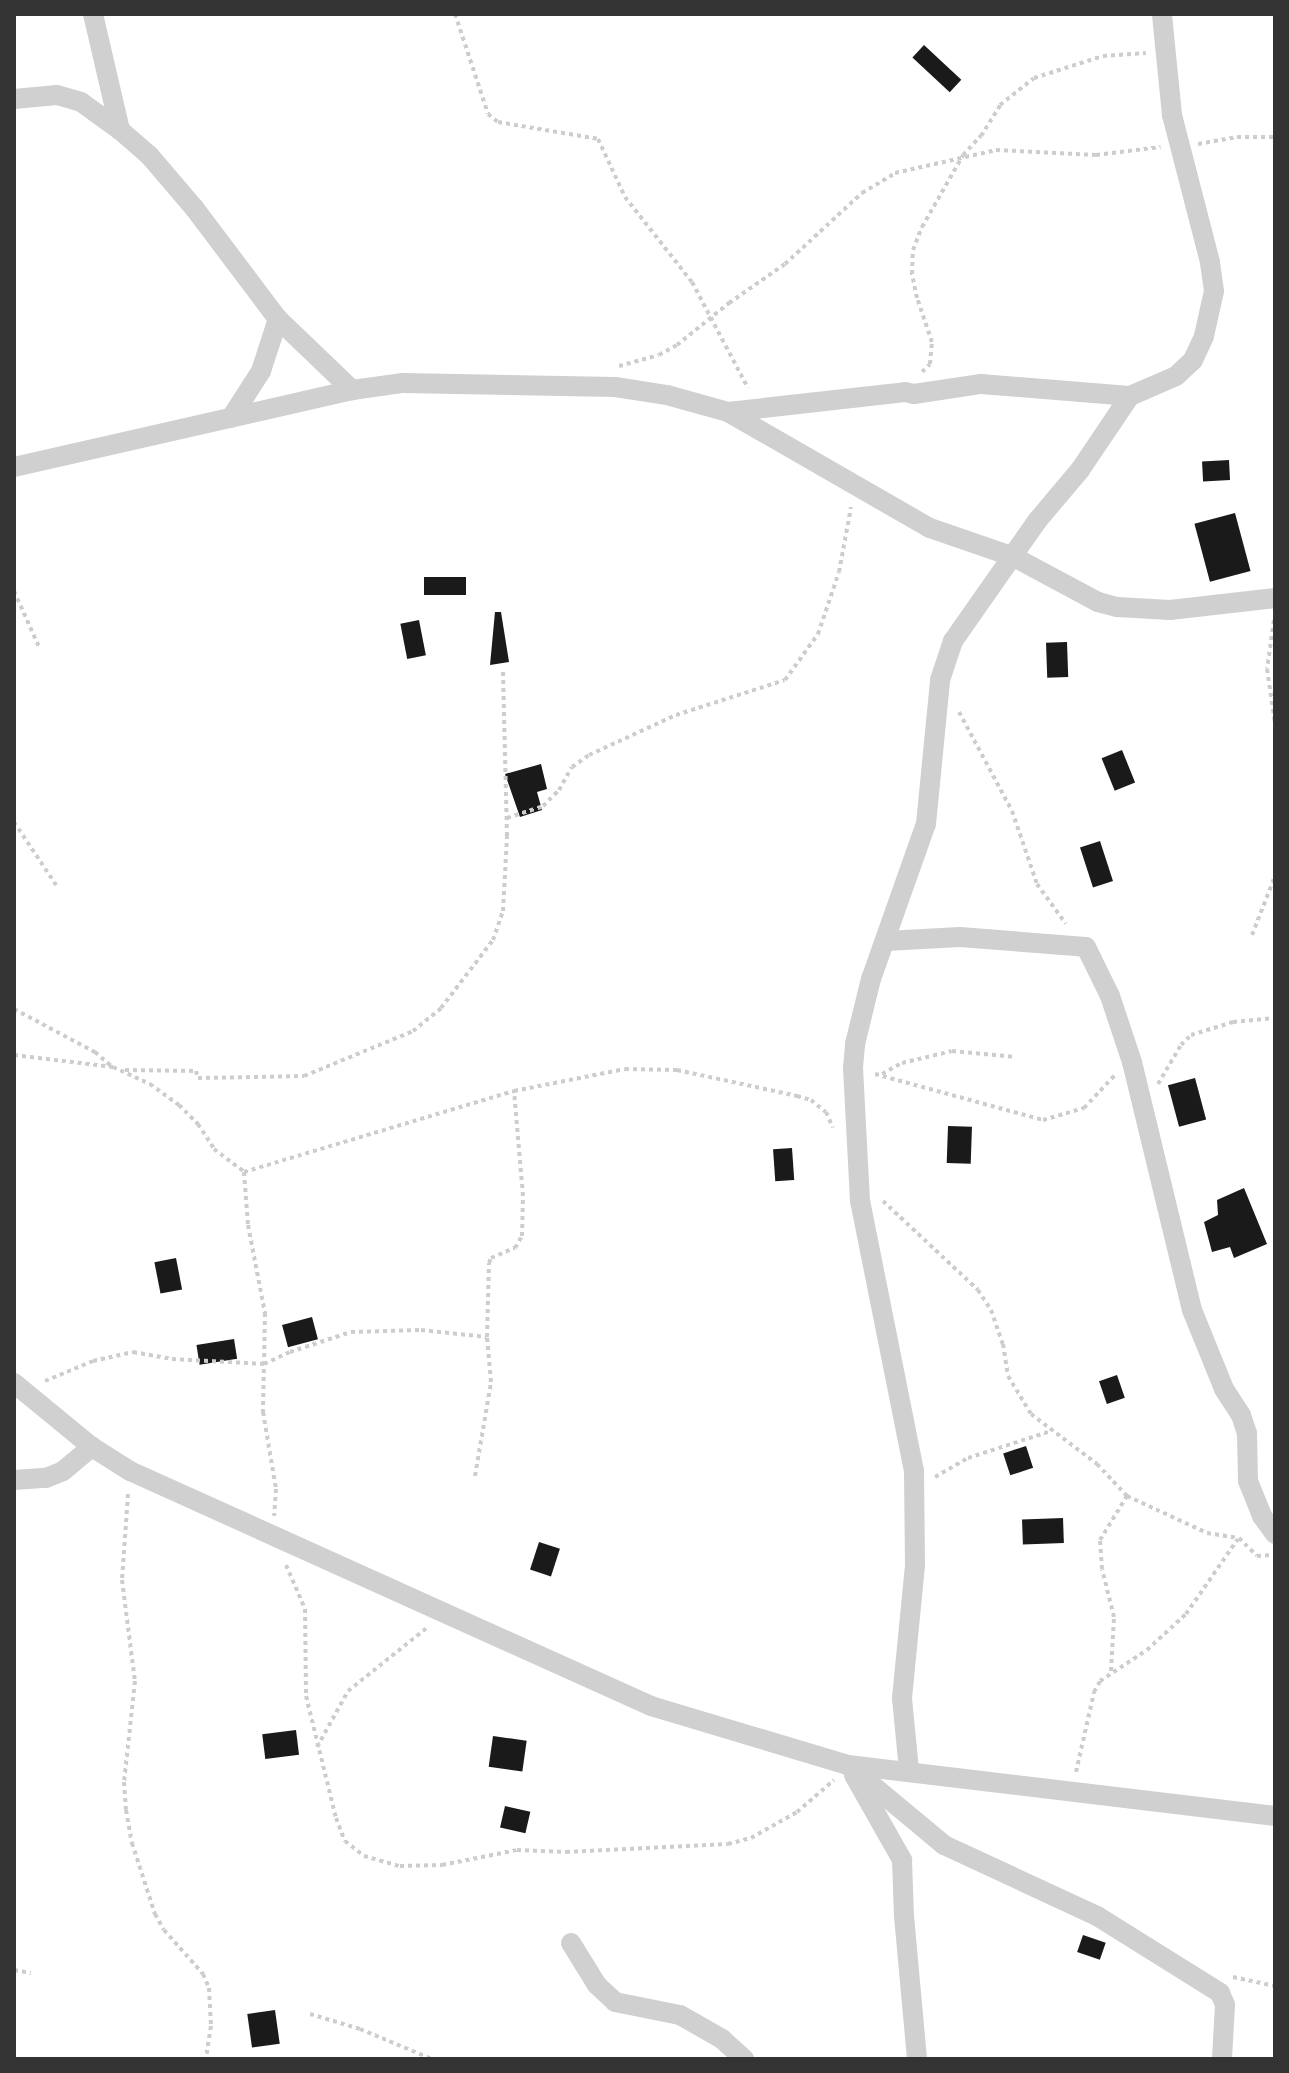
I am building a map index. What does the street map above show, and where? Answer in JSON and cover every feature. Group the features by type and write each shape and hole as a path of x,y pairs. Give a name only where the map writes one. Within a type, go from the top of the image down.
{"street":[{"path":"93,14 120,130"},
{"path":"728,412 905,392 914,394 981,384 1130,396 1176,376 1193,360 1210,314 1214,291 1210,262 1172,115 1162,14"},
{"path":"14,99 57,95 81,102 120,130 149,155 195,209 278,319 352,390"},
{"path":"231,418 261,371 278,319"},
{"path":"14,467 352,390 402,383 615,387 667,395 728,412 854,481 930,528 1014,557 1098,602 1117,607 1170,610 1275,598"},
{"path":"909,1770 902,1698 915,1565 916,1495 856,1168 853,1068 871,979 926,824 940,680 953,641 982,596 1014,557 1037,521 1080,470 1130,396"},
{"path":"886,941 960,937 1086,947 1110,996 1132,1062 1192,1310 1224,1389 1241,1415 1247,1433 1248,1481 1262,1516 1275,1534"},
{"path":"18,1387 92,1447 130,1471 651,1706 848,1765 1275,1816"},
{"path":"14,1480 46,1478 63,1471 92,1447"},
{"path":"848,1765 902,1860 917,2059"},
{"path":"848,1765 944,1845 1097,1916 1220,1993 1225,2005 1222,2059"},
{"path":"571,1943 597,1985 615,2002 680,2015 722,2039 744,2059"}],"path":[{"path":"455,14 492,119 598,139 625,197 692,282 759,407"},
{"path":"905,392 904,386 930,364 933,354 914,286 913,250 922,227 963,155 981,136 1000,105 1034,78 1103,56 1165,52"},
{"path":"607,369 659,355 712,320 729,303 785,264 839,212 878,181 963,155 996,150 1096,155 1237,137 1275,137"},
{"path":"506,818 543,806 559,790 572,767 589,755 676,715 785,680 818,634 831,598 847,533 854,481"},
{"path":"14,591 40,649"},
{"path":"1275,614 1267,669 1275,723"},
{"path":"122,1070 196,1071 198,1078 304,1076 413,1031 441,1008 493,940 503,911 506,818 503,671"},
{"path":"940,680 1012,811 1037,884 1086,947"},
{"path":"14,822 56,885"},
{"path":"1252,935 1275,876"},
{"path":"14,1009 95,1052 113,1067"},
{"path":"1154,1093 1181,1045 1191,1035 1233,1022 1275,1018"},
{"path":"880,1075 902,1063 952,1051 1016,1057"},
{"path":"14,1055 113,1067 150,1084 179,1105 198,1124 214,1149 244,1172 248,1225 263,1285 265,1435 276,1489 272,1537 305,1609 304,1677 317,1748 345,1841 364,1856 400,1866 442,1865 517,1850 566,1852 728,1844 751,1838 797,1812 820,1795 848,1765"},
{"path":"853,1068 1043,1120 1084,1108 1108,1080 1132,1062"},
{"path":"244,1172 514,1091 625,1069 677,1070 811,1100 826,1112 856,1168 891,1210 940,1251 978,1290 991,1310 1016,1392 1031,1414 1097,1464 1127,1496 1207,1533 1239,1538 1257,1556 1275,1555"},
{"path":"475,1476 491,1382 487,1286 491,1258 515,1248 522,1236 523,1196 514,1091"},
{"path":"18,1387 93,1361 133,1352 264,1364 351,1332 435,1331 487,1337"},
{"path":"916,1495 927,1482 968,1458 1051,1431"},
{"path":"130,1471 122,1580 135,1681 124,1782 126,1810 132,1843 155,1914 164,1930 203,1974 209,1988 211,2026 206,2059"},
{"path":"1111,1671 1114,1617 1102,1569 1100,1540 1127,1496"},
{"path":"1072,1790 1094,1692 1111,1671 1147,1650 1186,1614 1239,1538"},
{"path":"317,1748 348,1691 442,1614"},
{"path":"14,1970 31,1973"},
{"path":"310,2014 360,2029 432,2059"}],"building":[{"path":"924,45 961,80 950,92 912,57"},
{"path":"1229,460 1230,480 1203,481 1202,461"},
{"path":"1235,513 1251,571 1210,582 1194,524"},
{"path":"424,577 466,577 466,595 424,595"},
{"path":"495,612 501,612 509,662 490,665"},
{"path":"419,620 426,655 407,659 400,624"},
{"path":"1067,642 1068,677 1047,678 1046,643"},
{"path":"1122,750 1135,782 1115,791 1102,758"},
{"path":"541,764 547,789 537,792 542,810 520,817 505,774"},
{"path":"1100,841 1113,881 1093,887 1080,847"},
{"path":"1195,1078 1206,1120 1179,1127 1168,1085"},
{"path":"948,1126 972,1127 971,1164 947,1163"},
{"path":"792,1148 794,1180 775,1181 773,1149"},
{"path":"1244,1188 1267,1244 1234,1258 1230,1247 1212,1252 1204,1222 1218,1215 1217,1200"},
{"path":"176,1258 182,1289 161,1294 154,1262"},
{"path":"312,1317 318,1339 288,1347 282,1325"},
{"path":"234,1339 237,1359 200,1365 196,1345"},
{"path":"1117,1375 1125,1398 1107,1404 1099,1381"},
{"path":"1026,1446 1033,1468 1010,1475 1003,1453"},
{"path":"1063,1518 1064,1543 1023,1544 1022,1519"},
{"path":"539,1542 560,1549 551,1576 530,1570"},
{"path":"296,1730 299,1755 265,1759 262,1734"},
{"path":"493,1736 527,1741 522,1771 489,1767"},
{"path":"505,1806 530,1812 525,1833 500,1827"},
{"path":"1083,1935 1106,1943 1100,1960 1077,1952"},
{"path":"275,2010 280,2044 252,2048 247,2014"}]}
